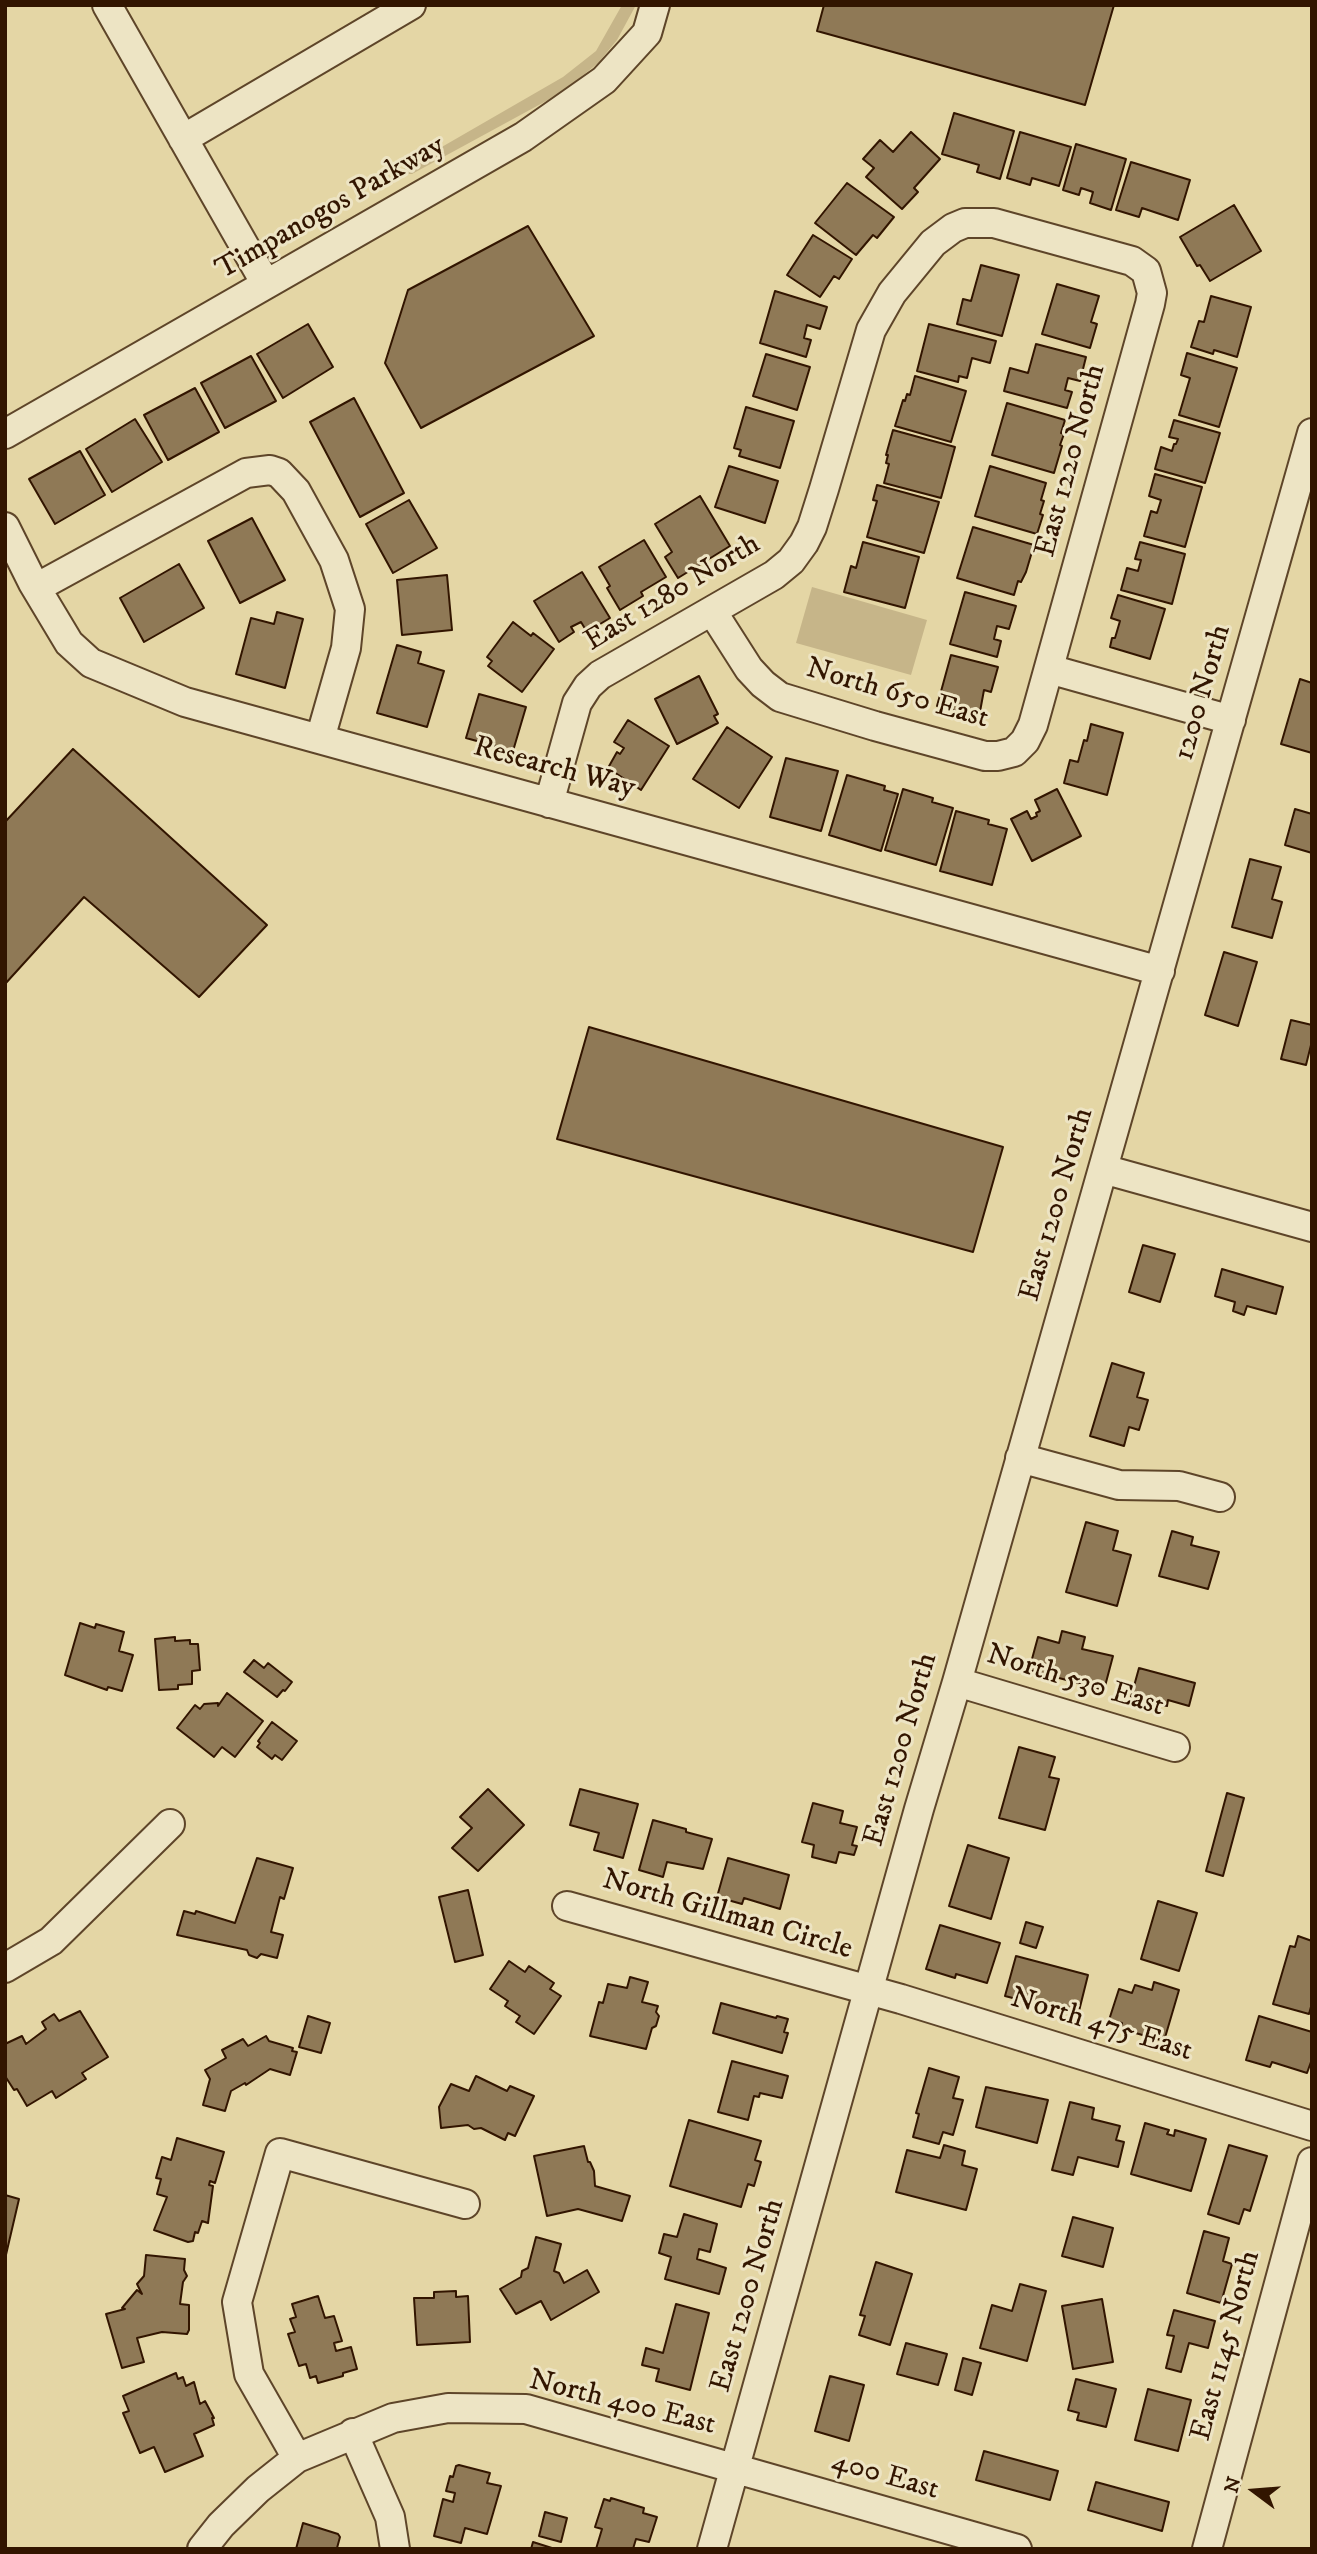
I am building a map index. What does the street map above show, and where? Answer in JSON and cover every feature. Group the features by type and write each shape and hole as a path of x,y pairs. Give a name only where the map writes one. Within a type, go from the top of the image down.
{"street":[{"path":"107,5 266,284"},
{"path":"183,139 411,5"},
{"name":"Timpanogos Parkway","path":"5,433 523,136 604,80 647,33 655,5"},
{"name":"East 1220 North","path":"953,228 965,223 994,223 1132,261 1146,271 1152,293 1049,669"},
{"name":"East 1280 North","path":"549,803 578,703 588,686 600,675 774,575 791,561 804,543 824,489 867,340 879,313 891,293 928,249 953,228"},
{"name":"1200 North","path":"1160,971 1312,433"},
{"path":"36,588 246,473 270,470 278,473 296,491 334,559 350,609 346,648 320,739"},
{"name":"Research Way","path":"5,527 36,588 69,643 91,663 185,702 1160,971"},
{"name":"North 650 East","path":"712,611 749,669 780,697 897,733 985,756 999,757 1014,752 1025,741 1033,725 1049,669"},
{"path":"1049,669 1231,720"},
{"name":"East 1200 North","path":"712,2549 919,1808 1160,971"},
{"path":"1103,1169 1312,1227"},
{"path":"1020,1458 1119,1485 1179,1486 1220,1497"},
{"name":"North 530 East","path":"957,1682 1175,1747"},
{"path":"5,1968 51,1941 170,1824"},
{"name":"North Gillman Circle","path":"567,1906 870,1990"},
{"name":"North 475 East","path":"870,1990 1312,2126"},
{"path":"297,2458 249,2374 237,2302 280,2153 465,2204"},
{"name":"East 1145 North","path":"1207,2549 1312,2162"},
{"name":"North 400 East","path":"202,2549 221,2525 258,2489 297,2458 393,2418 448,2408 526,2409 735,2468"},
{"path":"353,2433 390,2517 395,2549"},
{"name":"400 East","path":"735,2468 977,2544 1017,2549"}],"shaded area":[{"path":"622,5 636,5 617,40 598,63 575,82 548,100 412,174 395,174 563,77 596,51"},
{"path":"812,587 927,620 911,675 796,643"}],"building":[{"path":"824,5 1114,5 1085,105 817,31"},
{"path":"954,113 1014,131 1000,179 977,172 979,165 942,154"},
{"path":"911,132 940,159 914,188 918,192 902,209 866,177 874,168 863,159 880,140 893,152"},
{"path":"1020,132 1071,147 1059,186 1032,178 1030,185 1007,178"},
{"path":"1076,144 1126,159 1111,210 1090,203 1093,192 1081,188 1079,195 1063,190"},
{"path":"1131,162 1190,180 1178,220 1142,208 1139,217 1116,210"},
{"path":"847,183 894,217 877,238 873,235 856,255 815,223"},
{"path":"1234,205 1261,251 1210,281 1200,265 1197,266 1180,237"},
{"path":"528,226 594,336 421,428 385,363 408,290"},
{"path":"813,235 852,259 839,279 834,276 820,297 787,275"},
{"path":"981,265 1019,275 1002,336 957,324 963,299 971,301"},
{"path":"1057,284 1099,296 1091,322 1097,324 1090,348 1042,334"},
{"path":"775,291 827,307 820,329 807,325 804,338 811,340 806,357 760,343"},
{"path":"1211,296 1251,307 1237,357 1214,350 1213,354 1191,347 1199,321 1204,322"},
{"path":"308,324 333,367 283,398 257,354"},
{"path":"929,324 996,341 990,363 972,358 967,378 959,376 958,382 917,371"},
{"path":"1036,344 1086,357 1080,381 1068,378 1065,390 1072,392 1067,408 1004,391 1010,368 1028,373"},
{"path":"1187,353 1237,368 1219,427 1179,415 1190,378 1181,375"},
{"path":"766,354 810,367 797,410 753,396"},
{"path":"251,356 276,401 225,428 201,383"},
{"path":"915,376 966,391 951,442 895,426 903,400 905,401 907,394 910,395"},
{"path":"195,388 219,432 168,460 144,415"},
{"path":"354,398 404,493 360,517 310,422"},
{"path":"1007,403 1065,420 1061,433 1064,434 1060,445 1062,446 1054,473 992,455"},
{"path":"746,407 794,421 780,468 739,456 741,450 734,448"},
{"path":"135,419 162,462 112,492 86,449"},
{"path":"1174,420 1220,433 1205,483 1155,469 1161,447 1172,451 1178,439 1169,437"},
{"path":"893,430 955,447 941,498 884,483 889,464 886,463 886,455"},
{"path":"80,451 105,495 55,524 29,479"},
{"path":"729,466 778,481 765,523 715,507"},
{"path":"990,466 1046,483 1041,500 1044,501 1040,514 1043,515 1037,534 975,516"},
{"path":"1155,474 1202,487 1185,547 1144,536 1151,511 1157,513 1161,500 1149,496"},
{"path":"877,485 939,502 924,553 867,537 877,501 873,500"},
{"path":"700,496 730,546 678,578 665,557 672,552 655,524"},
{"path":"409,500 437,548 393,573 366,524"},
{"path":"252,518 285,580 240,603 208,541"},
{"path":"973,527 1034,545 1026,572 1021,582 1018,581 1014,595 957,578"},
{"path":"644,540 666,577 641,592 643,596 620,610 599,567"},
{"path":"863,542 919,557 905,608 844,592 851,566 856,568"},
{"path":"1140,542 1185,554 1172,604 1121,590 1127,568 1138,571 1141,560 1135,559"},
{"path":"179,564 204,608 144,642 120,598"},
{"path":"582,572 610,618 587,632 581,622 571,627 574,632 559,642 534,601"},
{"path":"447,575 452,630 402,635 397,580"},
{"path":"965,592 1016,606 1009,629 997,626 994,639 1001,641 997,657 950,644"},
{"path":"1118,595 1165,609 1150,659 1110,647 1120,621 1111,618"},
{"path":"277,612 303,619 285,688 236,674 251,618 274,624"},
{"path":"513,622 554,649 522,692 488,666 492,661 487,657"},
{"path":"397,645 421,652 418,663 444,671 427,727 377,713"},
{"path":"951,655 998,667 991,692 984,690 979,717 937,706"},
{"path":"699,676 718,714 714,716 718,723 677,744 655,699"},
{"path":"1300,679 1312,683 1312,753 1281,744"},
{"path":"479,694 526,707 513,751 466,738"},
{"path":"628,720 669,746 641,790 608,768 617,752 620,754 624,748 614,742"},
{"path":"1091,724 1123,733 1107,795 1064,783 1070,760 1078,762"},
{"path":"727,727 772,757 739,808 693,779"},
{"path":"73,749 267,925 199,997 84,897 5,984 5,822"},
{"path":"786,758 838,771 821,831 770,817"},
{"path":"847,775 885,786 884,790 898,794 881,851 829,835"},
{"path":"903,789 933,798 932,802 953,808 936,865 885,850"},
{"path":"1057,789 1081,836 1032,861 1011,819 1027,811 1031,819 1037,816 1036,813 1040,811 1035,800"},
{"path":"1295,809 1312,814 1312,853 1285,845"},
{"path":"956,811 989,820 988,824 1007,829 992,885 940,871"},
{"path":"1250,859 1281,867 1272,899 1282,902 1272,938 1232,927"},
{"path":"1224,952 1257,962 1238,1026 1205,1015"},
{"path":"1291,1020 1312,1025 1312,1041 1306,1065 1281,1059"},
{"path":"589,1027 1003,1147 973,1252 557,1139"},
{"path":"1143,1245 1175,1254 1160,1302 1129,1292"},
{"path":"1222,1269 1283,1287 1276,1314 1247,1306 1244,1315 1233,1311 1235,1302 1215,1296"},
{"path":"1112,1363 1144,1373 1137,1397 1148,1400 1139,1430 1129,1427 1124,1446 1090,1436"},
{"path":"1086,1522 1118,1531 1113,1550 1131,1555 1117,1606 1066,1592"},
{"path":"1172,1531 1193,1537 1191,1545 1219,1552 1208,1589 1159,1576"},
{"path":"80,1623 95,1628 96,1624 124,1632 119,1651 133,1655 122,1691 108,1687 107,1690 65,1675"},
{"path":"1062,1631 1085,1637 1082,1649 1113,1656 1104,1690 1029,1670 1038,1637 1059,1643"},
{"path":"175,1637 175,1641 190,1640 190,1644 198,1644 200,1670 192,1671 192,1684 178,1685 178,1689 159,1690 155,1639"},
{"path":"254,1660 264,1668 268,1663 292,1682 277,1697 244,1672"},
{"path":"1139,1668 1195,1683 1189,1706 1168,1700 1167,1706 1131,1697"},
{"path":"227,1693 263,1721 235,1757 222,1747 214,1757 177,1728 195,1705 200,1709 204,1704 218,1703 218,1706"},
{"path":"272,1722 297,1741 282,1760 275,1755 272,1759 257,1747 260,1743 258,1741"},
{"path":"1019,1747 1055,1757 1049,1777 1059,1779 1045,1830 999,1818"},
{"path":"488,1789 524,1825 478,1871 452,1848 472,1828 460,1817"},
{"path":"580,1789 638,1804 623,1858 594,1850 599,1833 570,1825"},
{"path":"1227,1793 1244,1798 1223,1876 1206,1871"},
{"path":"813,1803 843,1811 840,1823 857,1827 852,1845 857,1846 854,1855 839,1852 836,1863 812,1857 814,1845 802,1842"},
{"path":"653,1820 712,1839 703,1869 667,1862 663,1877 639,1870"},
{"path":"968,1845 1009,1858 991,1919 949,1906"},
{"path":"257,1858 293,1868 284,1899 280,1897 271,1932 283,1935 277,1958 261,1954 257,1958 249,1955 247,1950 177,1935 184,1911 195,1914 196,1911 235,1923"},
{"path":"728,1858 789,1875 780,1909 744,1898 742,1904 717,1897"},
{"path":"468,1890 483,1955 455,1962 439,1897"},
{"path":"1158,1901 1197,1913 1179,1971 1141,1959"},
{"path":"1026,1922 1043,1927 1036,1948 1020,1943"},
{"path":"940,1925 1000,1943 987,1983 956,1974 955,1978 926,1969"},
{"path":"1298,1936 1312,1941 1312,2003 1309,2014 1273,2004 1290,1946 1295,1947"},
{"path":"1016,1956 1088,1975 1078,2015 1005,1996"},
{"path":"509,1961 525,1972 529,1966 554,1983 550,1989 561,1996 534,2034 516,2022 520,2016 505,2006 508,2001 490,1989"},
{"path":"630,1977 648,1982 642,2002 658,2006 656,2012 659,2016 656,2026 652,2028 646,2049 590,2036 599,2002 603,2003 608,1984 627,1988"},
{"path":"1154,1982 1179,1990 1164,2041 1121,2029 1122,2023 1109,2020 1119,1989 1132,1993 1135,1985 1152,1990"},
{"path":"721,2003 788,2019 784,2032 788,2033 782,2053 713,2033"},
{"path":"80,2011 108,2057 82,2073 86,2079 56,2098 52,2091 27,2106 5,2076 5,2044 22,2036 26,2044 46,2029 42,2022 54,2014 59,2021"},
{"path":"308,2016 330,2023 321,2053 299,2047"},
{"path":"1259,2016 1312,2032 1312,2059 1307,2073 1272,2062 1270,2067 1246,2060"},
{"path":"266,2036 269,2041 293,2048 292,2051 297,2052 290,2075 270,2069 246,2085 245,2083 231,2091 225,2111 203,2105 210,2079 205,2070 226,2058 222,2050 243,2039 248,2046"},
{"path":"732,2061 788,2076 782,2098 760,2093 759,2097 754,2096 748,2120 718,2112"},
{"path":"929,2068 959,2077 953,2098 963,2100 953,2135 943,2132 939,2144 913,2137 919,2114 916,2113"},
{"path":"476,2076 507,2091 510,2086 534,2096 515,2136 508,2133 505,2140 481,2128 474,2129 468,2125 441,2128 439,2107 451,2084 469,2091"},
{"path":"986,2087 1048,2100 1037,2143 976,2127"},
{"path":"1070,2102 1094,2108 1092,2119 1120,2126 1116,2140 1124,2142 1118,2167 1078,2157 1073,2175 1052,2170"},
{"path":"689,2120 761,2141 755,2160 761,2162 754,2186 748,2184 741,2207 670,2186"},
{"path":"1145,2123 1169,2130 1167,2134 1174,2136 1175,2130 1206,2139 1191,2191 1131,2174"},
{"path":"177,2138 224,2152 215,2183 210,2181 209,2185 213,2186 208,2223 202,2221 193,2241 188,2242 154,2230 167,2197 157,2194 161,2179 156,2178 162,2157 171,2160"},
{"path":"944,2145 965,2151 962,2165 977,2169 966,2210 896,2192 907,2150 940,2158"},
{"path":"1229,2145 1267,2156 1250,2211 1244,2209 1239,2224 1208,2214"},
{"path":"584,2146 588,2162 594,2171 595,2186 630,2196 622,2221 578,2209 547,2216 534,2156"},
{"path":"5,2195 19,2199 5,2259"},
{"path":"684,2214 717,2224 710,2252 699,2249 697,2259 726,2268 719,2294 665,2279 671,2257 659,2253 664,2234 677,2237"},
{"path":"1073,2217 1113,2228 1103,2267 1062,2256"},
{"path":"1204,2231 1229,2238 1223,2261 1232,2264 1221,2303 1187,2293"},
{"path":"536,2237 561,2244 554,2271 559,2273 564,2283 587,2270 599,2292 551,2320 541,2301 516,2314 500,2289 521,2277 522,2271 528,2268"},
{"path":"146,2255 185,2259 184,2270 187,2276 183,2282 180,2304 189,2305 189,2330 187,2334 162,2332 137,2338 144,2362 122,2368 106,2314 125,2309 122,2308 137,2290 142,2294 137,2284 144,2276"},
{"path":"876,2262 912,2274 890,2345 859,2335 865,2316 860,2315"},
{"path":"1020,2284 1046,2291 1027,2361 980,2348 992,2305 1012,2311"},
{"path":"456,2291 456,2297 468,2296 470,2342 417,2345 414,2298 434,2298 434,2292"},
{"path":"318,2296 325,2318 334,2316 342,2341 334,2343 336,2351 351,2347 357,2369 318,2383 316,2376 310,2378 306,2364 299,2366 288,2334 295,2332 290,2319 296,2317 292,2304"},
{"path":"1102,2299 1113,2362 1073,2369 1062,2306"},
{"path":"676,2304 709,2313 690,2390 656,2381 659,2369 642,2365 646,2348 663,2353"},
{"path":"1174,2310 1215,2321 1208,2348 1189,2343 1181,2372 1166,2368 1174,2336 1167,2335"},
{"path":"906,2343 947,2354 938,2385 897,2374"},
{"path":"963,2358 981,2363 972,2395 955,2390"},
{"path":"176,2373 178,2379 183,2377 186,2386 194,2382 200,2404 205,2401 214,2418 214,2425 194,2434 203,2456 165,2472 154,2447 140,2453 123,2413 129,2411 123,2396"},
{"path":"830,2376 864,2385 849,2441 815,2431"},
{"path":"1076,2379 1116,2389 1106,2427 1077,2420 1079,2413 1068,2410"},
{"path":"1148,2389 1191,2400 1178,2451 1135,2440"},
{"path":"984,2451 1058,2471 1050,2500 976,2480"},
{"path":"456,2466 490,2473 487,2483 501,2486 487,2534 465,2528 461,2543 434,2536 443,2499 453,2502 455,2493 446,2491 450,2476 453,2477"},
{"path":"1096,2482 1169,2502 1162,2531 1088,2510"},
{"path":"611,2498 644,2508 643,2513 657,2517 649,2542 636,2539 633,2549 596,2549 602,2529 595,2527 604,2499 610,2501"},
{"path":"545,2512 567,2518 561,2542 539,2536"},
{"path":"303,2523 338,2534 339,2549 296,2549"},
{"path":"533,2542 555,2549 531,2549"}]}
